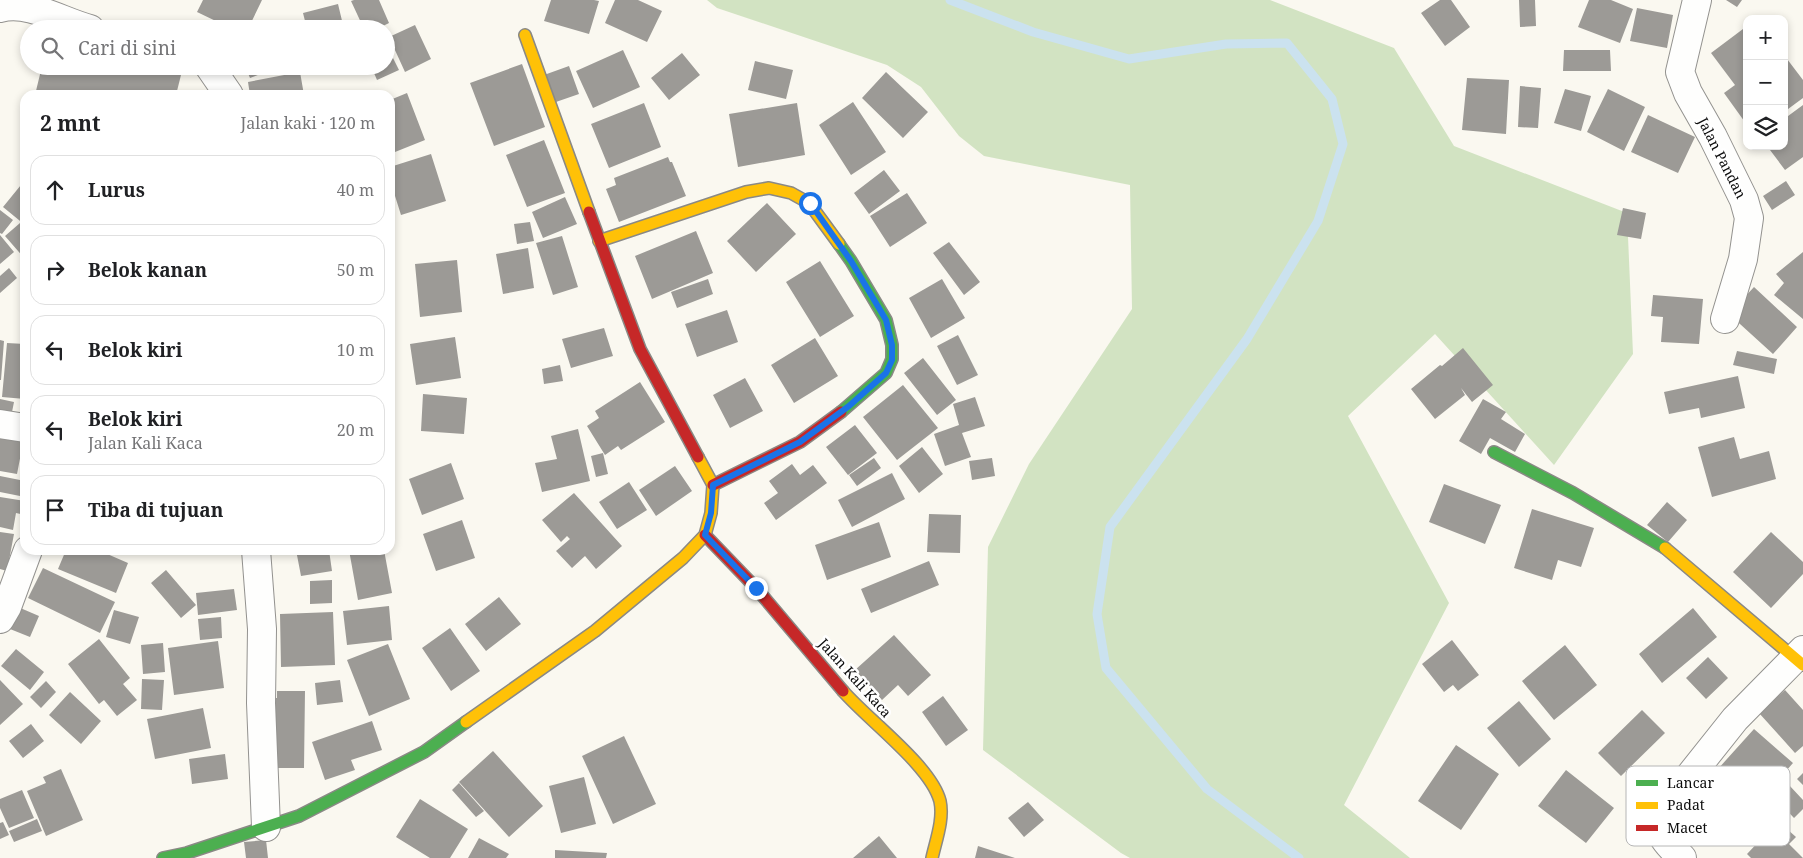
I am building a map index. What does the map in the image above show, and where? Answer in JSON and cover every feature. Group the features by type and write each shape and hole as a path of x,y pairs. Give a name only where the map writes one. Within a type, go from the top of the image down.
{"street":[{"name":"Jalan Pandan","path":"1697,0 1680,72 1688,93 1713,137 1744,200 1749,218 1743,259 1725,320"},
{"path":"0,8 10,3 30,5 68,20"},
{"path":"163,858 187,853 299,816 424,752 595,631 682,558 705,535 711,513 713,485 640,349 525,35"},
{"path":"215,75 225,90"},
{"path":"599,241 746,192 770,188 791,193 810,203 851,261 886,320 892,345 892,360 886,373 849,406 800,442 713,485"},
{"path":"0,424 20,427"},
{"path":"1494,452 1573,494 1671,551 1801,658 1735,719 1697,766"},
{"name":"Jalan Kali Kaca","path":"705,535 756,588 847,696 921,768 935,789 940,801 941,818 932,858"},
{"path":"0,619 21,573 26,555"},
{"path":"256,555 262,629 261,703 266,827"},
{"path":"1671,846 1682,858"}],"green space":[{"path":"707,0 1270,0 1394,48 1454,146 1627,213 1633,354 1554,465 1435,334 1348,416 1449,603 1344,805 1410,858 1130,858 983,750 988,547 1029,464 1132,309 1130,185 984,156 959,136 921,87 887,65 717,8"}],"building":[{"path":"203,0 262,0 252,20 214,20 197,12"},
{"path":"379,0 388,20 360,20 351,1"},
{"path":"551,0 599,1 589,34 544,21"},
{"path":"615,0 638,0 662,11 647,42 605,23"},
{"path":"1440,0 1451,0 1470,27 1445,46 1421,13"},
{"path":"1519,0 1535,0 1536,26 1520,27"},
{"path":"1589,0 1611,0 1633,9 1620,43 1578,27"},
{"path":"1726,0 1742,0 1737,7"},
{"path":"338,4 342,20 305,20 303,13"},
{"path":"1637,8 1673,15 1667,48 1630,41"},
{"path":"415,25 431,59 405,72 395,50 395,34"},
{"path":"1743,29 1743,119 1724,93 1735,85 1711,53"},
{"path":"623,50 640,87 593,108 576,71"},
{"path":"1564,50 1610,50 1611,71 1563,71"},
{"path":"682,53 700,75 669,100 651,78"},
{"path":"1788,60 1803,80 1803,98 1788,109"},
{"path":"755,61 793,70 786,99 748,90"},
{"path":"395,62 399,70 395,72"},
{"path":"522,64 545,127 494,146 470,83"},
{"path":"569,66 579,94 553,103 544,75"},
{"path":"886,72 928,112 903,138 862,98"},
{"path":"40,75 181,75 177,90 36,90"},
{"path":"284,75 301,75 303,90 249,90 248,82"},
{"path":"375,75 388,75 377,80"},
{"path":"1467,78 1509,80 1506,134 1462,130"},
{"path":"1520,86 1541,88 1538,128 1518,127"},
{"path":"1565,89 1591,96 1581,131 1554,123"},
{"path":"1608,89 1645,107 1624,151 1587,132"},
{"path":"407,93 425,140 395,152 395,98"},
{"path":"853,102 886,152 851,175 819,125"},
{"path":"644,103 661,147 609,168 591,124"},
{"path":"797,103 805,155 738,167 729,114"},
{"path":"1803,105 1803,157 1785,170 1770,150 1788,150 1788,116"},
{"path":"1648,115 1695,137 1678,173 1631,152"},
{"path":"544,140 565,193 527,207 506,155"},
{"path":"431,154 446,201 401,215 395,196 395,165"},
{"path":"668,157 670,162 672,162 686,196 619,222 606,189 616,185 614,178"},
{"path":"884,170 900,191 869,214 854,193"},
{"path":"1786,181 1795,195 1772,210 1763,196"},
{"path":"20,186 20,221 3,207"},
{"path":"907,193 927,223 890,247 870,216"},
{"path":"565,197 577,224 543,238 532,212"},
{"path":"767,203 796,234 756,272 727,241"},
{"path":"1623,208 1646,213 1641,239 1617,235"},
{"path":"0,210 13,220 2,234 0,233"},
{"path":"530,222 534,241 517,244 514,224"},
{"path":"20,223 20,253 5,236"},
{"path":"696,231 713,273 652,299 635,256"},
{"path":"0,235 14,252 0,264"},
{"path":"562,236 578,287 553,295 536,243"},
{"path":"949,242 980,282 964,295 933,253"},
{"path":"528,248 534,288 503,294 496,254"},
{"path":"1803,252 1803,319 1774,295 1784,283 1776,274"},
{"path":"457,260 462,312 420,317 415,264"},
{"path":"820,261 854,316 820,337 786,282"},
{"path":"9,268 17,278 0,293 0,276"},
{"path":"708,279 713,294 677,308 671,292"},
{"path":"942,279 965,318 931,338 909,298"},
{"path":"1754,287 1797,327 1773,354 1729,314"},
{"path":"1653,295 1703,299 1699,344 1661,342 1663,317 1651,316"},
{"path":"727,310 738,342 697,357 685,324"},
{"path":"604,328 613,356 571,368 562,339"},
{"path":"958,335 978,375 957,385 937,346"},
{"path":"455,337 461,378 416,385 410,344"},
{"path":"815,338 838,376 794,403 771,365"},
{"path":"0,340 4,341 1,380 0,380"},
{"path":"7,343 20,344 20,399 2,397"},
{"path":"1463,348 1493,385 1472,402 1461,388 1465,395 1435,419 1411,389"},
{"path":"1737,351 1777,359 1774,374 1733,365"},
{"path":"923,358 956,400 937,415 904,373"},
{"path":"560,365 563,381 544,384 542,369"},
{"path":"1738,376 1745,408 1701,418 1699,408 1669,414 1664,392"},
{"path":"745,378 763,411 730,428 713,395"},
{"path":"640,382 665,422 621,450 618,446 605,455 587,426 599,418 595,411"},
{"path":"903,385 938,428 897,460 863,417"},
{"path":"423,394 467,398 464,434 421,431"},
{"path":"975,397 985,426 962,433 971,457 945,466 934,434 959,425 953,404"},
{"path":"0,399 14,402 10,422 0,420"},
{"path":"1483,399 1506,412 1501,419 1525,434 1515,452 1490,438 1481,454 1459,441"},
{"path":"855,425 877,453 848,475 826,447"},
{"path":"578,429 590,481 542,492 535,463 557,459 551,436"},
{"path":"0,433 20,437 20,459 17,474 0,471"},
{"path":"1734,437 1740,459 1769,451 1776,479 1712,497 1698,447"},
{"path":"922,447 943,474 919,493 899,466"},
{"path":"603,453 608,474 596,477 591,456"},
{"path":"874,458 881,468 857,486 849,475"},
{"path":"992,458 995,476 972,480 969,461"},
{"path":"451,463 464,499 422,515 409,479"},
{"path":"792,464 800,475 813,465 827,483 776,520 764,503 778,493 769,481"},
{"path":"675,466 692,491 656,516 639,490"},
{"path":"892,473 905,499 852,527 838,500"},
{"path":"0,476 20,480 20,496 0,492"},
{"path":"629,482 647,510 617,529 599,502"},
{"path":"1444,484 1501,505 1485,544 1429,522"},
{"path":"574,493 622,546 596,569 585,556 572,568 556,551 570,539 567,536 561,542 542,520"},
{"path":"0,497 20,500 20,514 16,513 13,530 0,527"},
{"path":"1667,502 1687,520 1668,542 1647,525"},
{"path":"1532,509 1594,528 1581,567 1558,560 1552,580 1514,568"},
{"path":"929,514 961,515 960,553 927,552"},
{"path":"462,520 475,558 436,571 423,534"},
{"path":"879,522 891,557 827,580 815,545"},
{"path":"0,532 14,534 7,571 0,569"},
{"path":"1771,532 1803,562 1803,574 1771,608 1733,572"},
{"path":"64,555 110,555 128,563 116,593 58,569"},
{"path":"297,555 330,555 332,571 301,576"},
{"path":"350,555 385,555 392,593 358,600"},
{"path":"929,561 939,585 871,613 861,589"},
{"path":"43,568 115,602 100,633 28,598"},
{"path":"166,570 196,605 181,618 151,583"},
{"path":"332,580 332,603 310,604 310,581"},
{"path":"234,589 237,610 198,615 196,593"},
{"path":"499,597 521,624 486,651 465,624"},
{"path":"389,606 392,640 347,645 343,611"},
{"path":"18,607 39,616 30,637 10,629"},
{"path":"1693,608 1717,637 1662,683 1639,654"},
{"path":"114,610 139,617 130,644 106,637"},
{"path":"333,612 335,665 281,667 280,614"},
{"path":"221,617 222,638 200,640 198,619"},
{"path":"450,628 480,671 451,691 422,648"},
{"path":"894,635 931,675 908,696 898,685 882,700 855,670"},
{"path":"99,639 130,678 123,684 137,700 117,716 104,700 99,704 68,664"},
{"path":"1452,640 1479,675 1458,691 1453,685 1444,692 1422,664"},
{"path":"218,641 224,688 174,695 168,648"},
{"path":"163,643 165,672 143,674 141,645"},
{"path":"388,644 410,699 369,716 347,660"},
{"path":"1565,645 1597,685 1554,720 1522,681"},
{"path":"16,649 44,672 30,690 1,666"},
{"path":"1708,657 1728,678 1706,699 1686,678"},
{"path":"142,679 164,680 162,710 141,709"},
{"path":"0,680 23,704 0,725"},
{"path":"340,680 343,702 317,705 315,683"},
{"path":"46,681 56,692 41,708 30,697"},
{"path":"1785,690 1803,710 1803,746 1795,753 1759,713"},
{"path":"277,691 305,691 304,768 276,768 276,730 273,730 273,698 277,698"},
{"path":"70,692 101,721 81,744 49,715"},
{"path":"943,696 968,730 946,746 922,712"},
{"path":"1519,701 1551,739 1519,767 1487,728"},
{"path":"203,708 211,748 155,759 147,719"},
{"path":"1642,710 1665,733 1631,766 1626,766 1626,771 1621,776 1598,753"},
{"path":"372,721 382,750 351,760 355,770 325,780 312,742"},
{"path":"31,724 44,741 23,758 9,741"},
{"path":"1754,729 1793,763 1790,766 1721,766"},
{"path":"624,736 656,804 613,824 582,756"},
{"path":"1456,745 1499,774 1461,830 1418,801"},
{"path":"493,751 543,806 509,837 459,782"},
{"path":"225,754 228,779 192,784 189,759"},
{"path":"61,769 83,820 46,836 27,791 46,783 43,777"},
{"path":"1566,770 1614,808 1586,843 1538,806"},
{"path":"1803,773 1803,785 1797,779"},
{"path":"584,777 596,824 561,833 549,786"},
{"path":"459,783 484,811 476,817 452,790"},
{"path":"1790,786 1803,800 1803,809 1794,818 1790,814"},
{"path":"22,790 34,818 9,828 0,808 0,799"},
{"path":"420,799 468,829 450,858 430,858 396,837"},
{"path":"1028,802 1044,820 1024,837 1008,818"},
{"path":"37,819 42,831 14,842 9,831"},
{"path":"3,822 9,835 0,839 0,823"},
{"path":"1790,832 1796,837 1790,843"},
{"path":"879,836 897,858 853,858"},
{"path":"479,838 509,854 506,858 468,858"},
{"path":"266,840 268,858 246,858 244,842"},
{"path":"1790,845 1803,858 1751,858 1747,854 1755,846"},
{"path":"978,846 1015,858 975,858"},
{"path":"555,850 607,853 606,858 555,858"}],"waterway":[{"path":"950,0 1033,32 1129,59 1226,44 1287,43 1332,99 1343,144 1318,221 1247,339 1110,527 1097,614 1106,668 1207,789 1299,858"}],"traffic: fast":[{"path":"839,244 886,320 892,345 892,359 886,373 841,412"},
{"path":"1494,452 1573,493 1665,548"},
{"path":"163,858 187,853 299,816 424,752 466,722"}],"traffic: slow":[{"path":"525,35 589,212"},
{"path":"599,241 746,192 769,188 791,193 809,203 839,244"},
{"path":"466,722 595,631 683,558 705,535 711,513 713,485 698,457"},
{"path":"1665,548 1803,665"},
{"path":"843,691 912,758 934,787 940,801 941,815 932,858"}],"traffic: jam":[{"path":"589,212 640,349 698,457"},
{"path":"713,485 800,442 841,412"},
{"path":"705,535 756,588 843,691"}],"route":[{"path":"756,588 705,535 711,513 713,485 800,442 849,406 886,373 892,360 892,345 886,320 851,261 810,203"}]}
